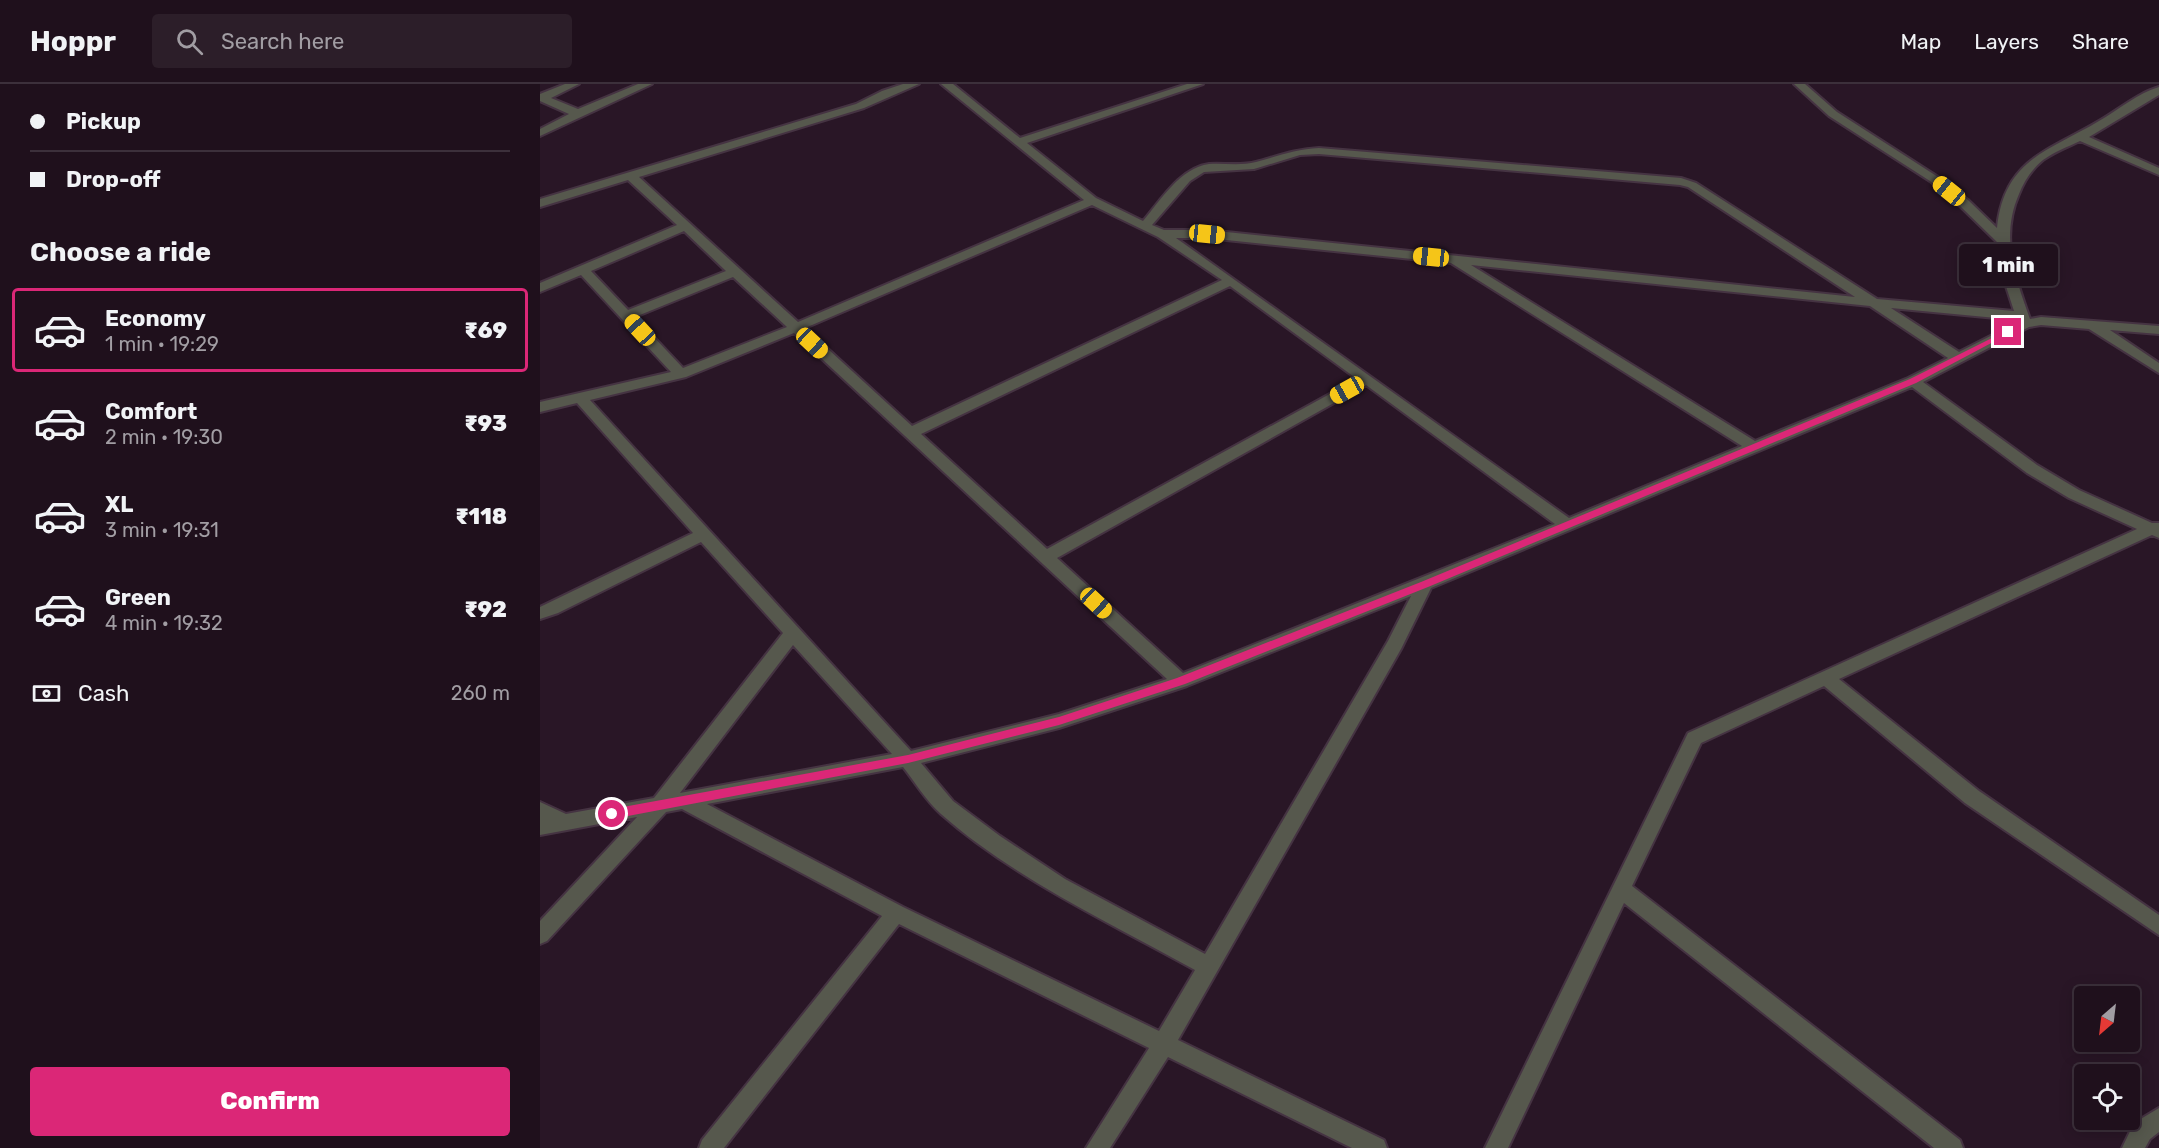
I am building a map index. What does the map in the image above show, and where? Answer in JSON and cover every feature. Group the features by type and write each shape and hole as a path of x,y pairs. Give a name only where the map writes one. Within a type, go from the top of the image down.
{"street":[{"path":"541,98 574,84"},
{"path":"540,133 647,84"},
{"path":"540,203 860,106 892,91 914,84"},
{"path":"946,84 1092,201 1162,234 1231,281 1568,525"},
{"path":"1018,142 1198,84"},
{"path":"1799,84 1833,114 1934,179 1964,203 2001,239"},
{"path":"2024,320 2005,263 2001,239 2005,208 2024,172 2046,154 2159,90"},
{"path":"541,98 579,114"},
{"path":"2079,137 2159,172"},
{"path":"1145,226 1186,179 1200,170 1254,166 1299,152 1318,151 1667,180 1692,185 1958,358"},
{"path":"631,176 1181,681"},
{"path":"540,407 681,374 795,328 1092,201"},
{"path":"540,288 685,226"},
{"path":"1162,234 1207,234 2024,320 2159,330"},
{"path":"1453,259 1754,447"},
{"path":"583,270 681,374"},
{"path":"626,316 734,272"},
{"path":"910,433 1231,281"},
{"path":"540,827 908,759 1059,721 1181,681 1425,584 1913,381 2024,320"},
{"path":"2093,325 2159,369"},
{"path":"1045,557 1367,379"},
{"path":"1913,381 2032,469 2074,494 2157,530"},
{"path":"580,398 908,759 946,807 993,842 1058,885 1208,966"},
{"path":"1496,1148 1694,738 1825,677 2157,530"},
{"path":"540,613 704,534"},
{"path":"1096,1148 1163,1045 1395,644 1425,584"},
{"path":"540,935 659,806 793,633"},
{"path":"1825,677 1972,797 2159,926"},
{"path":"685,801 896,913 1376,1148"},
{"path":"540,810 565,823"},
{"path":"1621,889 1952,1148"},
{"path":"710,1148 896,913"},
{"path":"2133,1148 2142,1131 2159,1119"}],"route":[{"path":"612,814 908,759 1059,721 1181,681 1425,584 1913,381 2008,332"}]}
